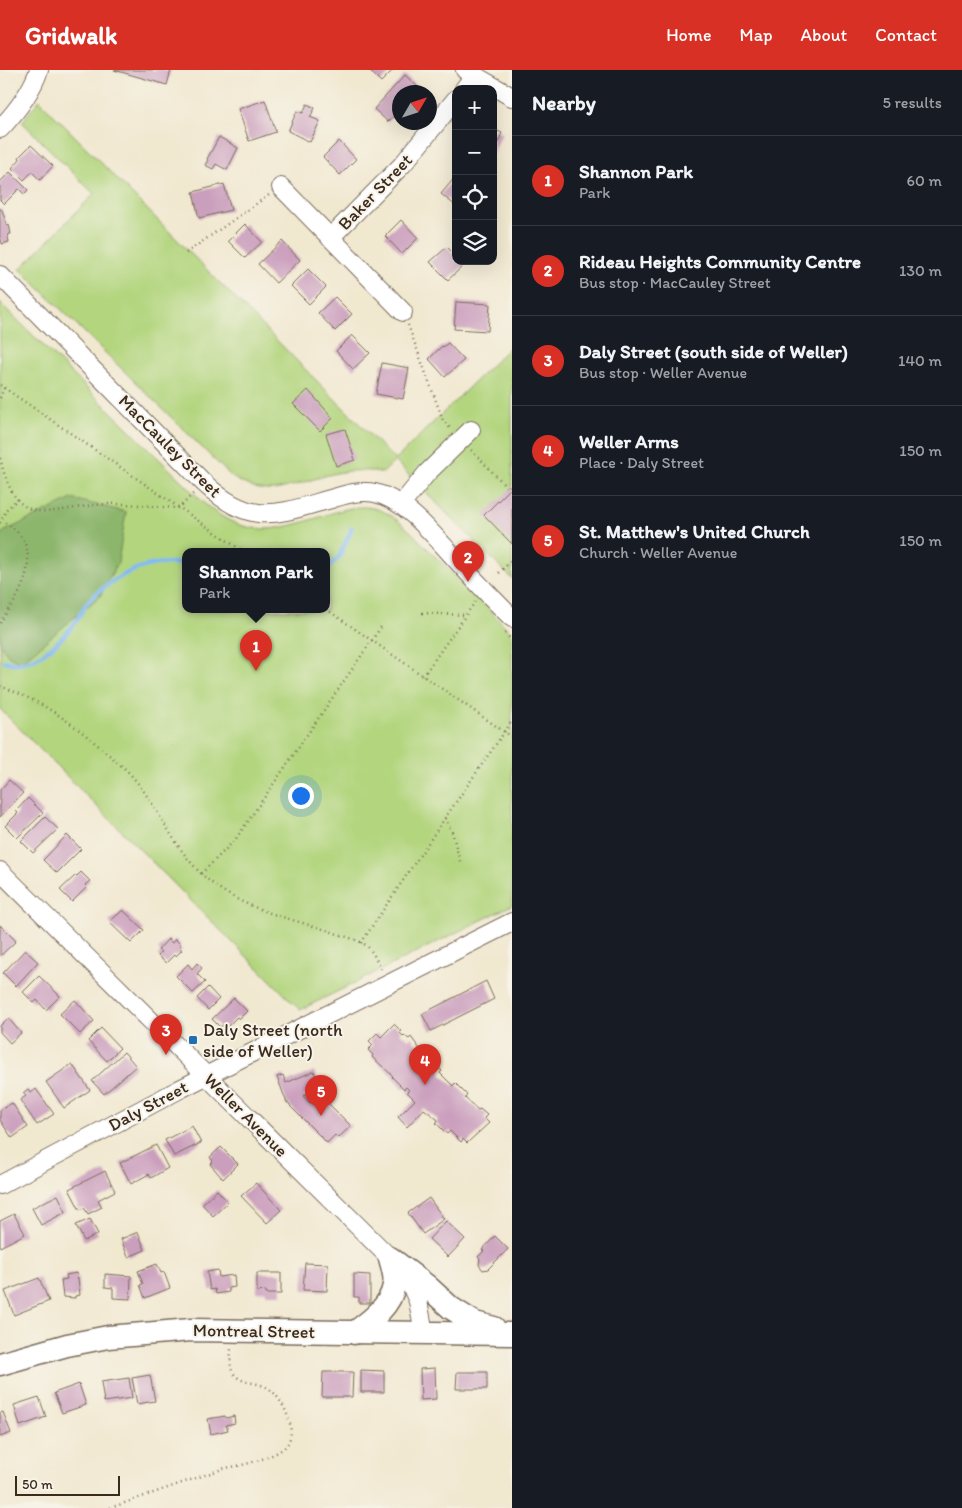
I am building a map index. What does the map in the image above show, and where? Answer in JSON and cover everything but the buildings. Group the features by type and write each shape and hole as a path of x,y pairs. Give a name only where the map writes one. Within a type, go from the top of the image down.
{"main road":[{"path":"354,1333 372,1319 387,1302 395,1285 390,1258"},
{"path":"390,1258 460,1314 475,1323 512,1333"},
{"name":"Montreal Street","path":"0,1364 67,1345 108,1338 191,1330 424,1334 512,1333"}],"street":[{"path":"0,129 25,100 39,70"},
{"path":"467,78 512,97"},
{"name":"Baker Street","path":"330,238 408,159 452,104"},
{"path":"281,187 403,312"},
{"name":"MacCauley Street","path":"0,275 191,469 226,502 248,512 273,514 344,495 368,492 388,498 401,505 432,534 512,618"},
{"path":"401,505 427,473 466,435"},
{"name":"Weller Avenue","path":"0,871 390,1258 410,1283 418,1301 424,1334"},
{"name":"Daly Street","path":"0,1185 180,1089 512,922"}],"path":[{"path":"186,253 281,187"},
{"path":"403,312 443,420 466,435 508,488 512,483"},
{"path":"0,385 238,548"},
{"path":"0,398 4,388"},
{"path":"0,458 2,474 22,504 32,511 46,513 109,504 179,508 198,490"},
{"path":"0,623 19,594 29,556 24,540 17,530 1,522 6,509 18,499"},
{"path":"499,573 512,560"},
{"path":"423,676 474,602"},
{"path":"330,612 512,737"},
{"path":"422,614 465,615"},
{"path":"201,874 235,840 381,627"},
{"path":"0,686 24,695 61,716 120,764 136,781 186,858 218,888 252,906 361,943 372,952 381,969"},
{"path":"361,943 444,818 512,721"},
{"path":"444,818 452,832 461,865"},
{"path":"110,1508 225,1468 236,1467 263,1458 287,1445 290,1438 290,1423 284,1407 276,1395 261,1385 240,1380 232,1370 232,1331"}],"green space":[{"path":"39,100 395,460 512,345 512,579 395,461 383,473 368,471 341,472 275,490 263,490 253,487 232,477 20,269 94,194 22,122"},
{"path":"0,303 206,505 222,517 252,528 267,529 298,524 352,508 368,507 378,509 394,517 411,532 512,633 512,905 300,1010 0,709"},
{"path":"72,499 126,512 118,562 100,596 21,662 9,656 0,644 0,535"}],"waterway":[{"path":"330,566 339,557 352,528"},
{"path":"4,661 13,663 25,662 42,654 58,642 72,627 92,597 119,577 146,566 165,563 182,564"}],"place":[{"name":"Rideau Heights Community Centre","path":"468,582"},
{"name":"Shannon Park","path":"256,671"},
{"name":"Daly Street (north side of Weller)","path":"193,1040"},
{"name":"Daly Street (south side of Weller)","path":"166,1055"},
{"name":"Weller Arms","path":"425,1085"},
{"name":"St. Matthew's United Church","path":"321,1116"}]}
